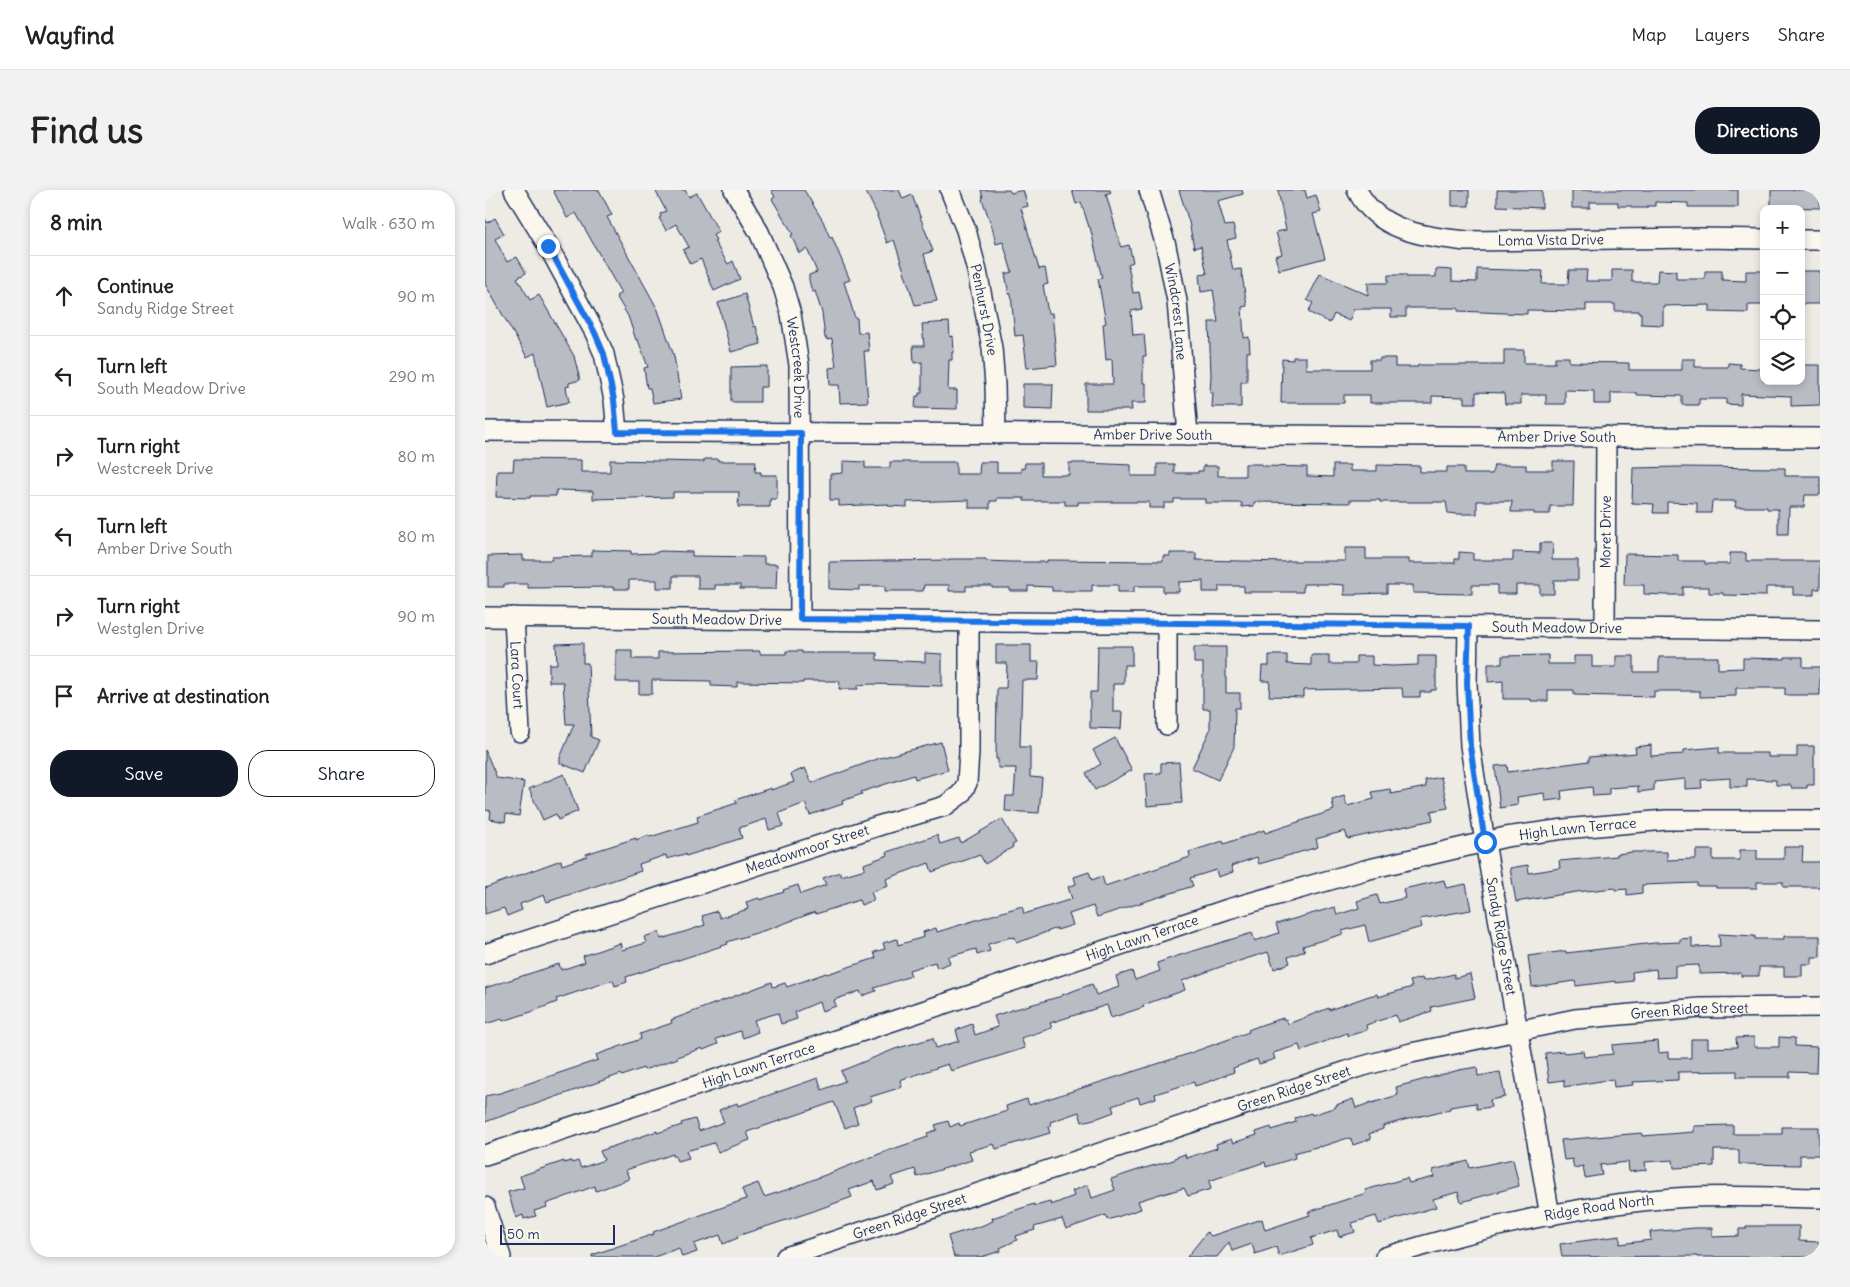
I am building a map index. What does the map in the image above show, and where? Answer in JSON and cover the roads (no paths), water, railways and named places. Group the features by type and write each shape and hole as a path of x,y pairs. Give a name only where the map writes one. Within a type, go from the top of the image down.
{"street":[{"path":"514,190 548,246 595,333 604,354 614,400 617,432"},
{"name":"Westcreek Drive","path":"734,190 759,232 783,287 791,314 799,365 801,433 800,619"},
{"name":"Penhurst Drive","path":"950,190 966,230 977,270 992,348 996,434"},
{"name":"Windcrest Lane","path":"1149,190 1166,246 1177,301 1188,435"},
{"name":"Loma Vista Drive","path":"1357,190 1370,210 1391,225 1407,232 1430,237 1466,241 1760,239"},
{"path":"1805,240 1820,240"},
{"name":"Amber Drive South","path":"485,431 1820,438"},
{"name":"Moret Drive","path":"1605,628 1606,436"},
{"name":"South Meadow Drive","path":"485,617 1820,630"},
{"name":"Lara Court","path":"514,617 520,732"},
{"name":"Meadowmoor Street","path":"485,954 871,828 945,806 961,794 967,783 969,752 969,622"},
{"path":"1167,624 1167,725"},
{"name":"Sandy Ridge Street","path":"1469,626 1467,683 1470,746 1550,1216"},
{"name":"High Lawn Terrace","path":"485,1155 1228,909 1365,870 1507,837 1564,829 1666,820 1820,820"},
{"name":"Green Ridge Street","path":"786,1257 1356,1068 1411,1053 1575,1019 1700,1008 1820,1007"},
{"name":"Ridge Road North","path":"1385,1257 1441,1240 1590,1208 1675,1198 1820,1198"},
{"path":"485,1207 501,1257"}]}
